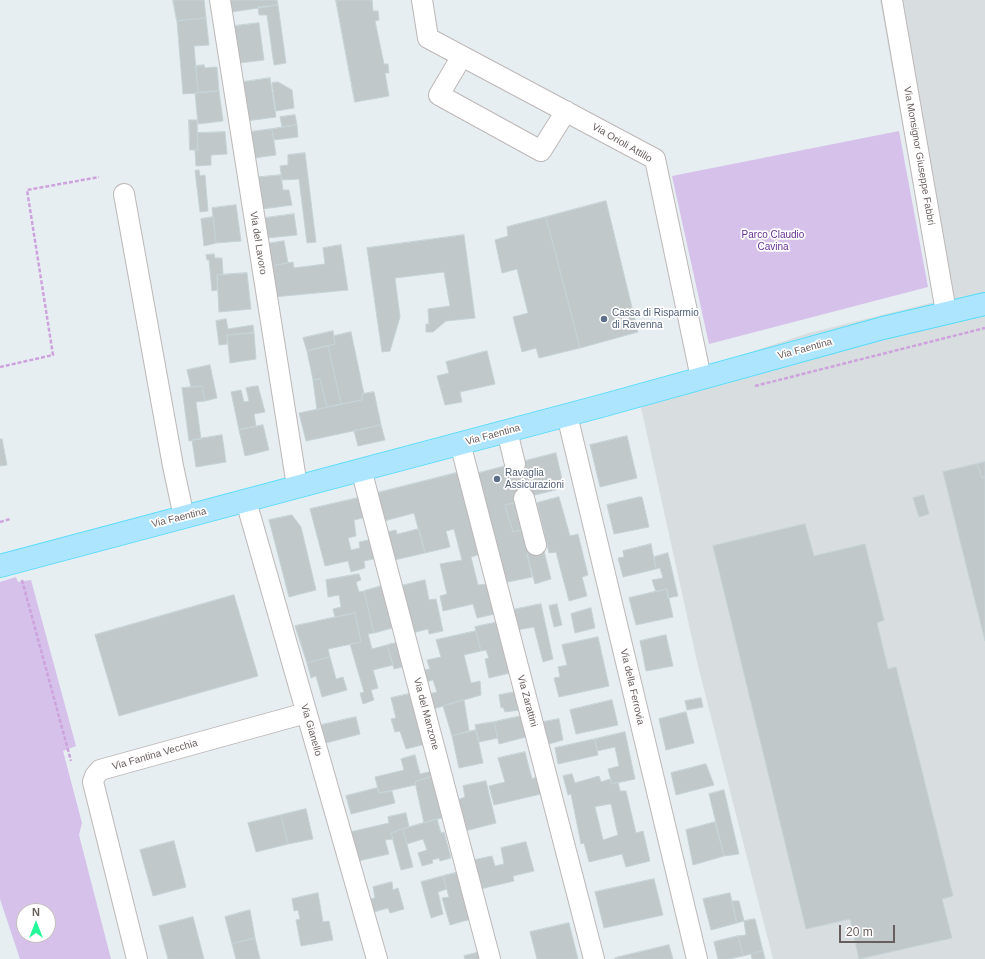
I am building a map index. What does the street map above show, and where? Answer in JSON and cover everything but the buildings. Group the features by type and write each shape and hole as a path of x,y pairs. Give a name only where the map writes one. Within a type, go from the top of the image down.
{"main road":[{"name":"Via Faentina","path":"0,566 946,312 985,304"}],"street":[{"name":"Via del Lavoro","path":"220,0 297,486"},
{"name":"Via Orioli Attilio","path":"422,0 428,38 655,159 701,378"},
{"name":"Via Monsignor Giuseppe Fabbri","path":"892,0 946,312"},
{"path":"462,56 439,95 541,151 566,111"},
{"path":"124,194 173,466 184,516"},
{"name":"Via della Ferrovia","path":"567,415 697,959"},
{"path":"507,431 515,464"},
{"name":"Via Zarattini","path":"460,443 594,959"},
{"name":"Via del Manzone","path":"361,470 490,959"},
{"path":"524,498 536,545"},
{"name":"Via Gianello","path":"246,501 378,959"},
{"name":"Via Fantina Vecchia","path":"137,959 93,782 95,776 100,770 306,713"}],"path":[{"path":"0,367 53,355 27,190 99,177"},
{"path":"797,376 985,328"},
{"path":"0,522 10,519"},
{"path":"21,575 71,761"}],"shaded area":[{"path":"880,0 985,0 985,959 773,959 698,666 637,389 809,333 934,302"}],"green space":[{"name":"Parco Claudio Cavina","path":"899,131 928,287 709,344 672,176"},
{"path":"16,577 18,582 31,580 76,746 63,751 82,823 79,835 111,959 20,959 0,899 0,582"}],"tunnel":[{"path":"515,464 524,498"}],"place":[{"name":"Cassa di Risparmio di Ravenna","path":"604,319"},
{"name":"Ravaglia Assicurazioni","path":"497,479"}]}
